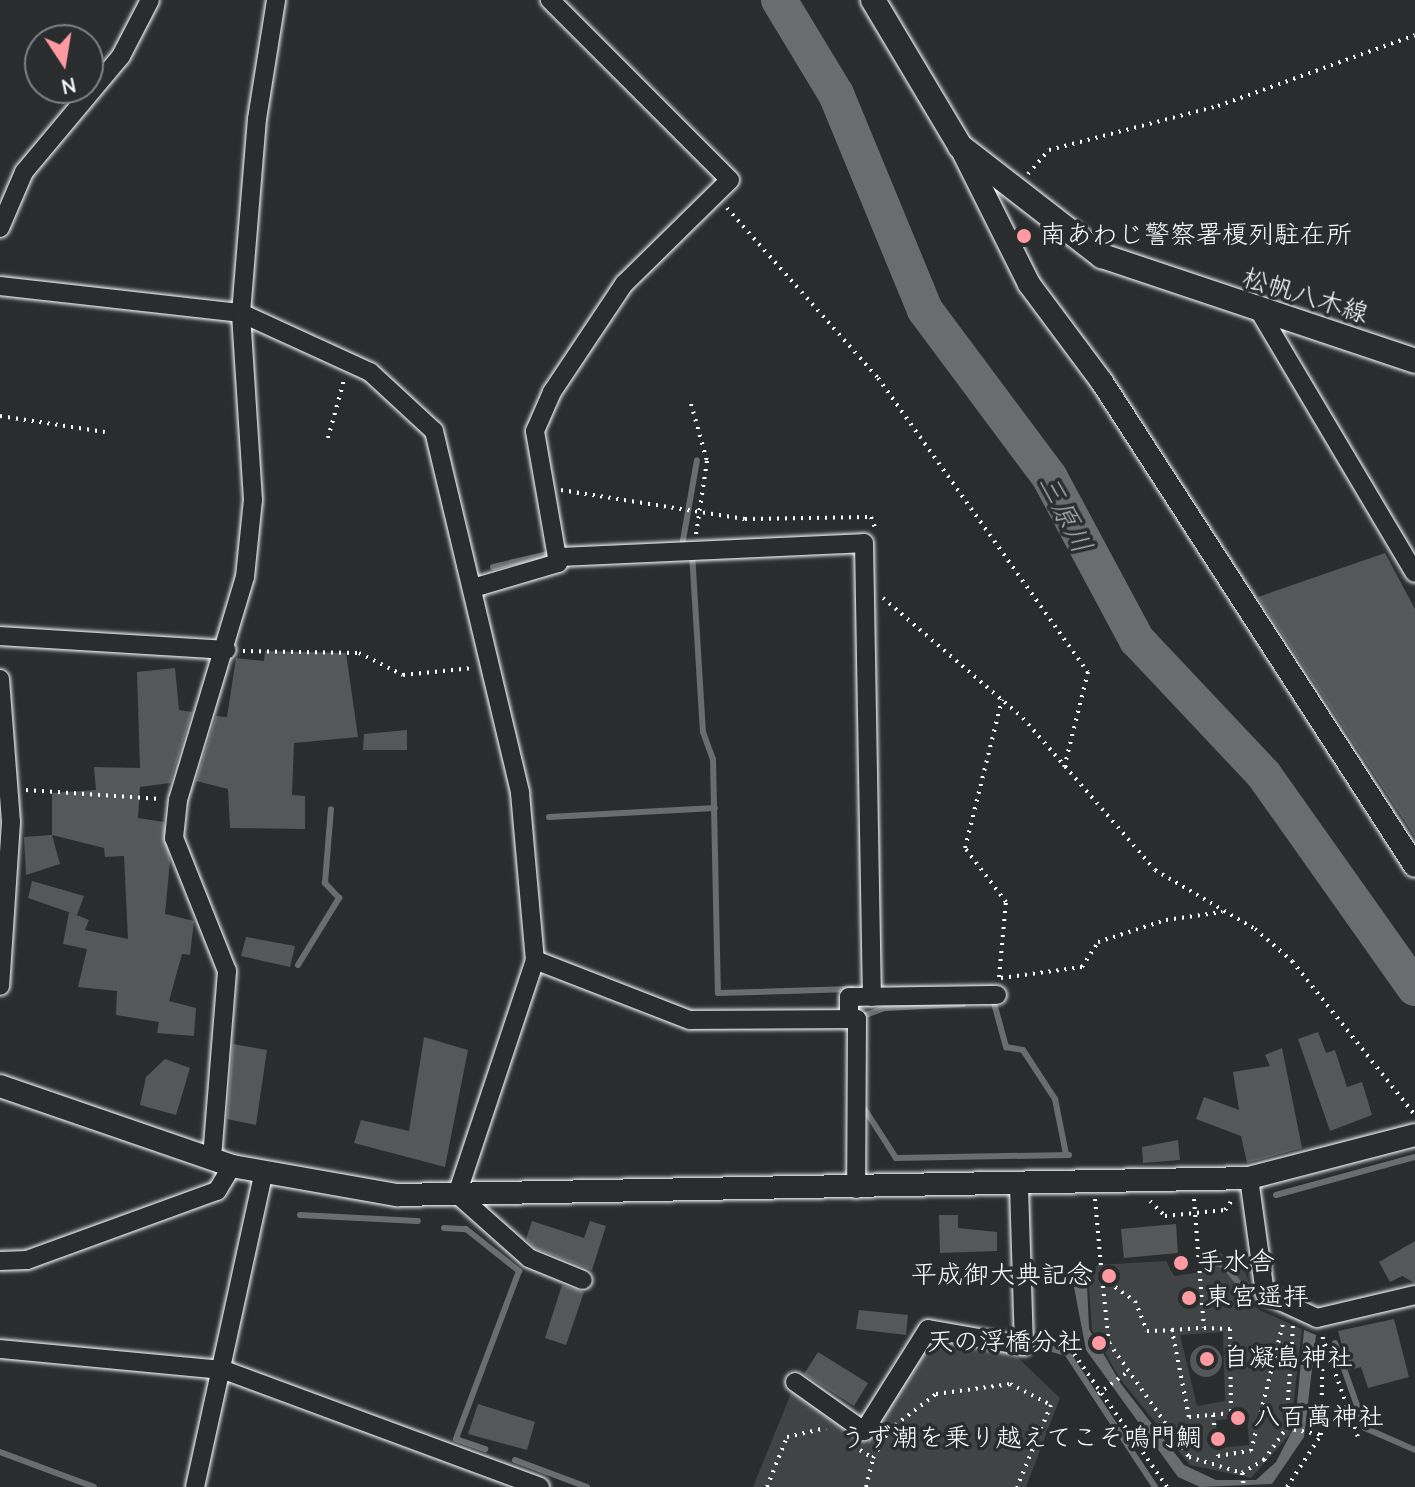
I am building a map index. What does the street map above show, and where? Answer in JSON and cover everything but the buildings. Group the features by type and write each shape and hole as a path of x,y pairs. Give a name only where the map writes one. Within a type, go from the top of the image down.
{"main road":[{"name":"松帆八木線","path":"873,0 960,146 1102,256 1261,314 1415,361"}],"street":[{"path":"0,228 24,172 121,56 150,0"},
{"path":"0,1261 27,1260 217,1191 222,1162 227,971 174,838 178,800 227,650 253,500 241,313 257,119 276,0"},
{"path":"550,0 730,180 624,284 552,392 535,431 558,557"},
{"path":"960,146 1029,284 1120,408 1415,866"},
{"path":"0,286 241,313 349,362 415,407 434,431 520,793 535,960 457,1194"},
{"path":"1261,314 1415,573"},
{"path":"473,588 558,557 864,543 872,997"},
{"path":"0,636 227,650"},
{"path":"0,679 9,789 0,986"},
{"path":"535,960 690,1020 857,1019 856,1189"},
{"path":"849,1019 849,997 998,986"},
{"path":"0,1086 263,1174 367,1192 457,1194 856,1189 1249,1178 1415,1135"},
{"path":"195,1487 224,1370 263,1174"},
{"path":"1249,1178 1265,1294 1321,1317 1415,1295"},
{"path":"795,1382 864,1431 928,1329 1024,1346 1019,1183"},
{"path":"457,1194 529,1258 583,1280"},
{"path":"0,1349 224,1370 540,1487"}],"path":[{"path":"1013,190 1049,150 1218,106 1415,35"},
{"path":"715,194 878,378 1088,672 1064,768"},
{"path":"328,438 349,362"},
{"path":"691,404 707,461 696,508 696,549"},
{"path":"0,416 105,432"},
{"path":"543,487 696,508 745,519 871,517 877,539"},
{"path":"880,582 881,596 926,627 1003,700 1155,870 1224,911 1292,961 1415,1115"},
{"path":"227,650 359,653 403,675 491,666"},
{"path":"1003,700 965,848 1006,902 998,986 1082,967 1098,942 1166,920 1224,911"},
{"path":"9,789 178,800"},
{"path":"1144,1195 1165,1216 1225,1210 1249,1178"},
{"path":"1193,1179 1204,1328"},
{"path":"1095,1181 1103,1329 1125,1374 1189,1457 1242,1473 1264,1460 1289,1428 1291,1306"},
{"path":"1190,1263 1199,1262"},
{"path":"1102,1278 1135,1301 1147,1331 1204,1328 1230,1329 1231,1413 1189,1417 1172,1330"},
{"path":"1213,1415 1218,1456 1251,1451 1291,1306"},
{"path":"1287,1487 1321,1435 1324,1340 1321,1317"},
{"path":"1324,1340 1359,1440"},
{"path":"1074,1354 1098,1394 1167,1487"},
{"path":"1098,1394 1125,1374"},
{"path":"866,1487 873,1458 889,1430 936,1394 1010,1384 1051,1405 1017,1487"},
{"path":"767,1487 787,1437 817,1426 838,1435"},
{"path":"1289,1428 1321,1435"},
{"path":"850,1443 873,1458"},
{"path":"1242,1473 1243,1484"}],"shaded area":[{"path":"1213,1249 1243,1266 1259,1310 1302,1329 1290,1434 1251,1478 1190,1465 1120,1379 1092,1330 1089,1288 1097,1265 1166,1261 1174,1276 1203,1272 1203,1251","holes":["1223,1332 1225,1401 1197,1406 1180,1335","1247,1418 1249,1445 1218,1448 1216,1420"]},
{"path":"1087,1285 1089,1329 1121,1384 1184,1465 1216,1480 1256,1480 1276,1462 1295,1425 1304,1330 1316,1335 1304,1437 1272,1484 1200,1487 1178,1477 1086,1350 1074,1287"},
{"path":"929,1339 1014,1354 1060,1398 1026,1487 753,1487 792,1391 867,1444"}],"waterway":[{"name":"三原川","path":"779,0 836,94 925,310 1050,478 1137,640 1264,775 1415,988"},
{"path":"682,546 697,460"},
{"path":"493,567 552,553"},
{"path":"692,553 703,732 713,759 718,993 852,989"},
{"path":"549,817 715,808"},
{"path":"298,965 339,898 325,883 331,809"},
{"path":"994,1003 1006,1047 1023,1050 1055,1099 1066,1154"},
{"path":"860,1017 885,1008 963,1004"},
{"path":"862,1105 896,1158 1069,1155"},
{"path":"1276,1195 1415,1157"},
{"path":"300,1215 418,1221"},
{"path":"444,1228 466,1229 519,1271 456,1439 485,1449"},
{"path":"1206,1258 1226,1267 1249,1296"},
{"path":"1335,1343 1365,1428 1415,1450"},
{"path":"1035,1344 1067,1353 1155,1487"},
{"path":"0,1452 94,1487"},
{"path":"515,1460 587,1487"}],"place":[{"name":"南あわじ警察署榎列駐在所","path":"1024,236"},
{"name":"手水舎","path":"1181,1263"},
{"name":"平成御大典記念","path":"1109,1276"},
{"name":"東宮遥拝","path":"1189,1298"},
{"name":"天の浮橋分社","path":"1099,1343"},
{"name":"自凝島神社","path":"1207,1359"},
{"name":"八百萬神社","path":"1238,1418"},
{"name":"うず潮を乗り越えてこそ鳴門鯛","path":"1218,1439"}]}
